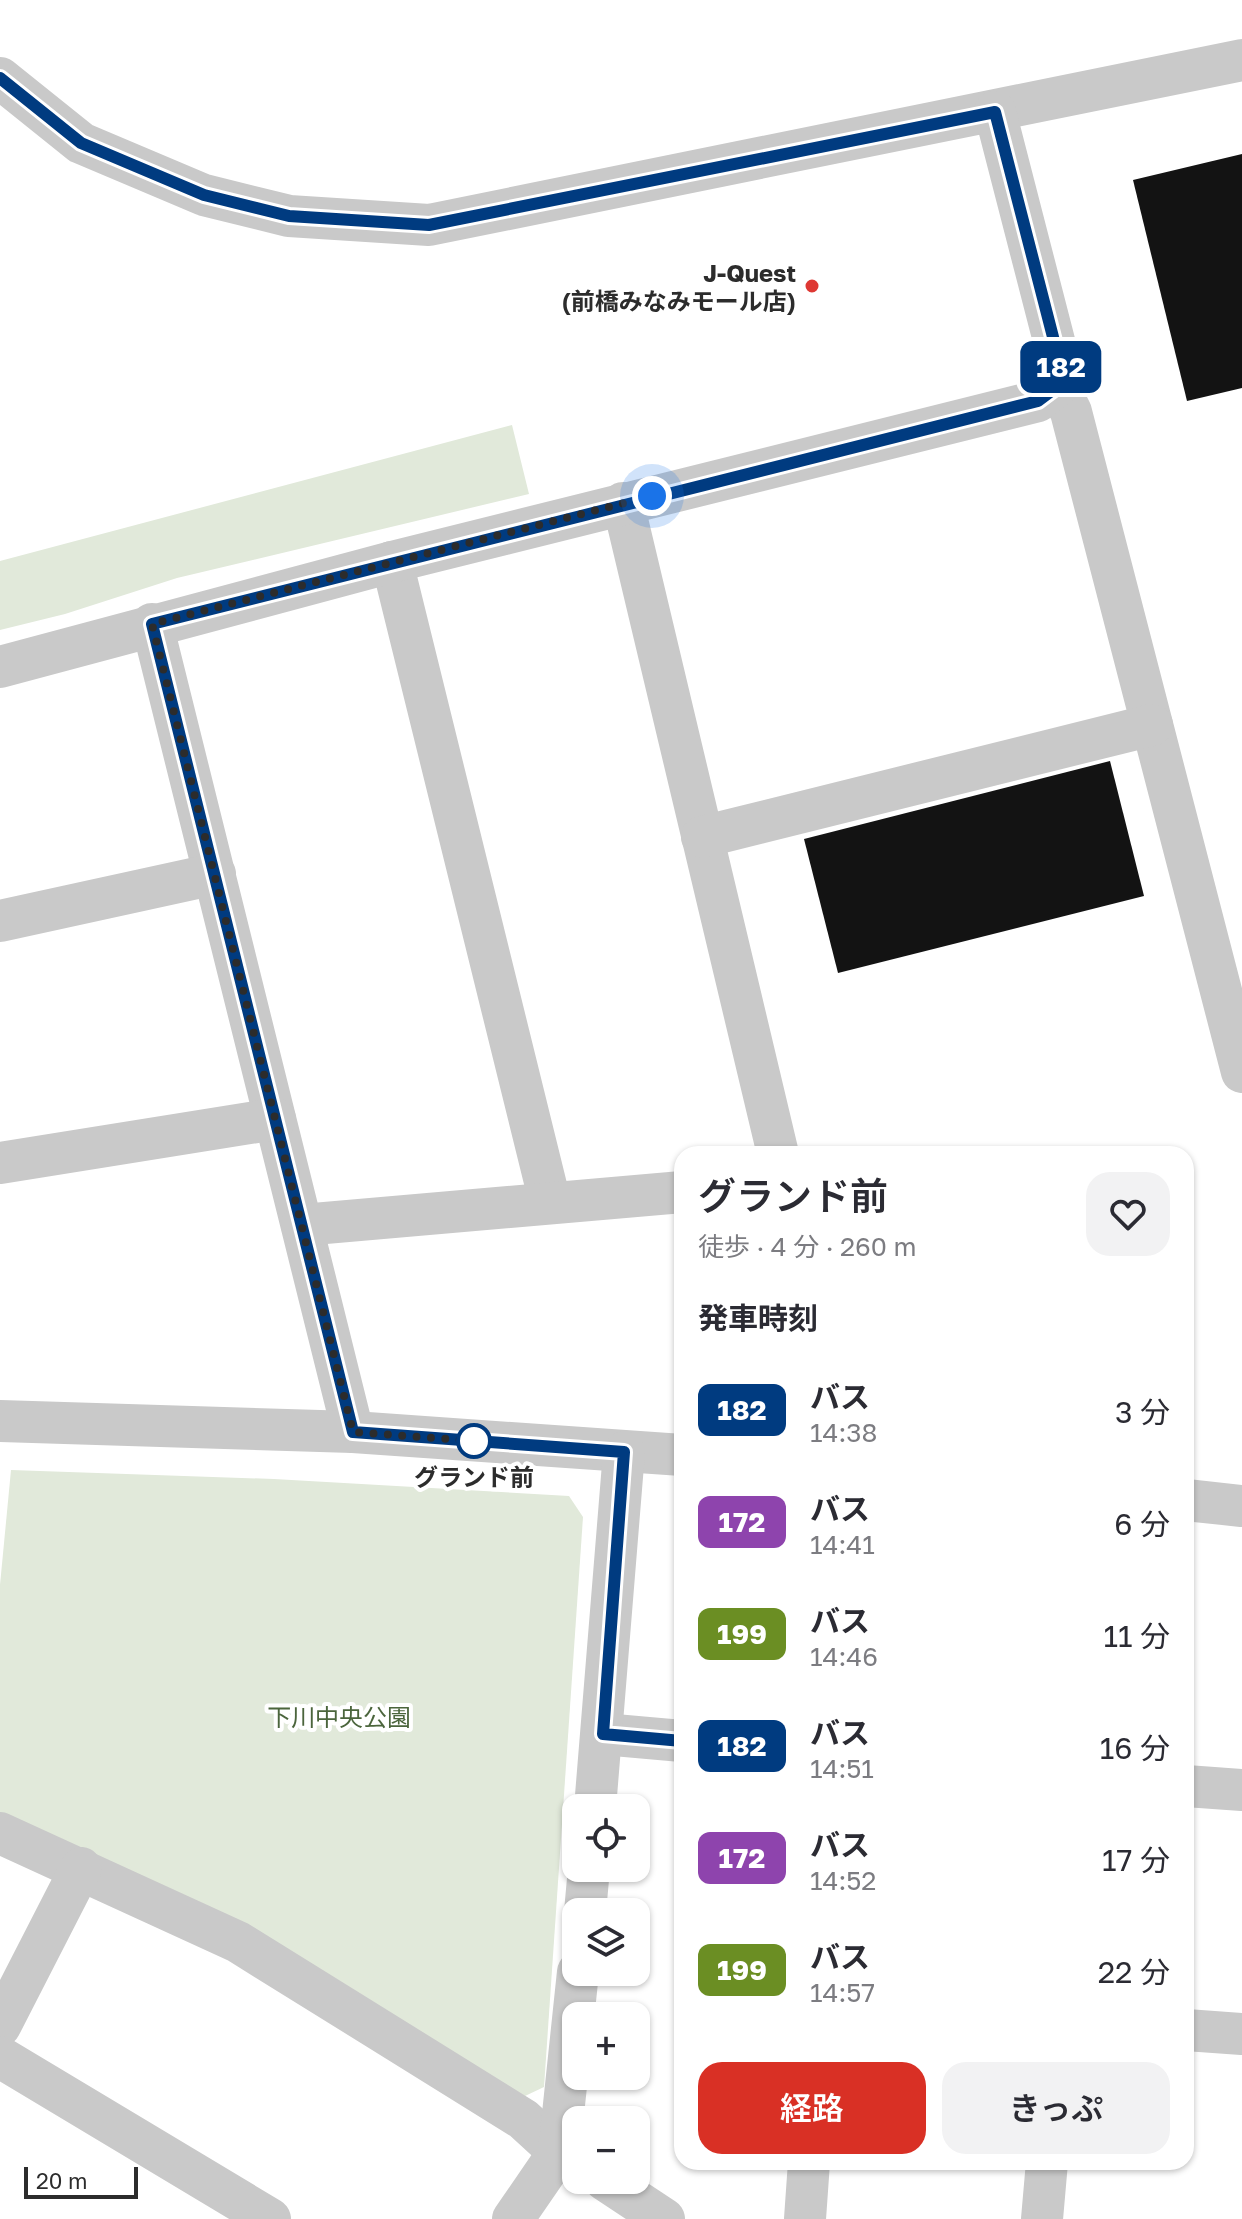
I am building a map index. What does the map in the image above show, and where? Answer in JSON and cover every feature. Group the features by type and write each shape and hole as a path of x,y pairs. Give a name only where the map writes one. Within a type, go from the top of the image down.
{"street":[{"path":"0,78 81,143 204,195 289,216 429,225 1242,60"},
{"path":"995,112 1061,368 1058,386 1071,412 1242,1072"},
{"path":"0,667 392,562 1038,401 1058,386"},
{"path":"623,503 776,1146"},
{"path":"392,562 550,1202"},
{"path":"152,624 353,1432"},
{"path":"702,837 1152,725"},
{"path":"0,921 215,874"},
{"path":"0,1163 275,1119"},
{"path":"302,1225 674,1193"},
{"path":"0,1421 353,1432 674,1455"},
{"path":"597,1794 624,1452"},
{"path":"1194,1501 1242,1506"},
{"path":"603,1734 674,1740"},
{"path":"1194,1787 1242,1790"},
{"path":"0,1833 238,1942 523,2119 562,2154"},
{"path":"0,2026 81,1868"},
{"path":"570,2106 577,1986"},
{"path":"1194,2031 1242,2034"},
{"path":"0,2057 270,2219"},
{"path":"513,2219 562,2164"},
{"path":"805,2219 808,2170"},
{"path":"1042,2219 1046,2170"},
{"path":"626,2194 664,2219"}],"green space":[{"path":"512,425 529,494 177,578 65,614 0,630 0,561"},
{"name":"下川中央公園","path":"11,1470 274,1479 569,1496 583,1517 544,2087 525,2096 0,1813 0,1585"}],"building":[{"path":"1242,154 1242,388 1187,401 1133,180"},
{"path":"1110,761 1144,896 838,973 804,839"}],"bus line":[{"name":"182","path":"0,78 81,143 204,195 289,216 429,225 995,112 1061,368 1058,386 1038,401 152,624 353,1432 624,1452 603,1734 674,1740"}],"place":[{"name":"J-Quest (前橋みなみモール店)","path":"812,286"},
{"name":"グランド前","path":"474,1441"}],"route":[{"path":"474,1441 353,1432 152,624 652,496"}]}
